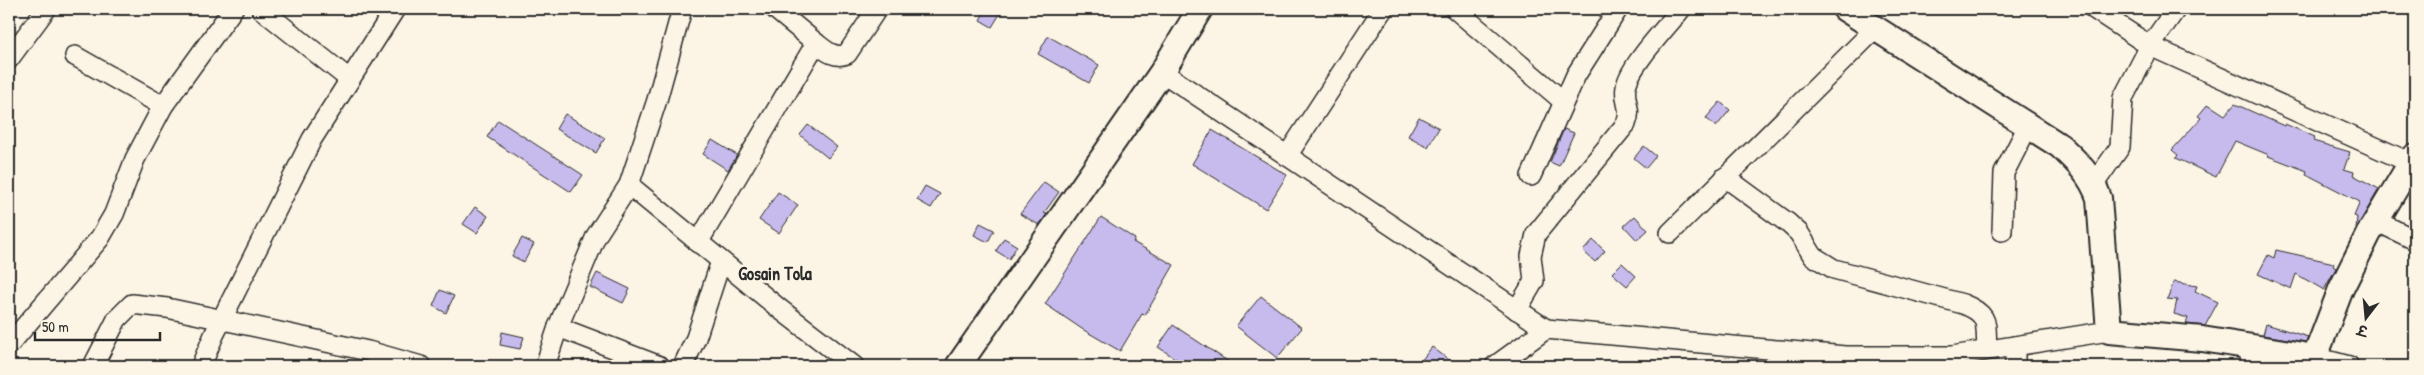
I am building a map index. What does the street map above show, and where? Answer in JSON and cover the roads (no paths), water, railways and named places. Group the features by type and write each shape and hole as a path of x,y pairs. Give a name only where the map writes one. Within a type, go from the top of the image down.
{"street":[{"path":"9,59 46,9"},
{"path":"9,345 100,238 114,214 135,159 163,106 233,9"},
{"path":"261,9 349,79"},
{"path":"201,366 312,138 395,9"},
{"path":"545,366 558,327 596,236 629,185 657,100 682,9"},
{"path":"775,9 816,44 832,55 841,56 847,54 877,9"},
{"path":"958,366 1162,72 1200,9"},
{"path":"1287,156 1383,9"},
{"path":"1455,9 1563,101"},
{"path":"1530,176 1563,101 1592,47 1618,9"},
{"path":"1517,310 1534,281 1531,256 1536,234 1626,124 1630,116 1626,88 1632,72 1681,9"},
{"path":"1846,9 2060,146 2084,169 2094,184 2099,198 2109,331"},
{"path":"1162,72 1546,329 1845,356 1925,361 2109,331 2182,337 2251,356 2334,363 2341,289 2376,221 2413,159 2150,46 2094,9"},
{"path":"2094,184 2120,147 2123,98 2150,46 2176,9"},
{"path":"1670,233 1876,28"},
{"path":"698,243 816,44"},
{"path":"75,56 163,106"},
{"path":"2002,231 2004,173 2028,126"},
{"path":"1725,178 1788,223 1799,233 1813,256 1823,264 1834,269 1963,304 1981,312 1984,318 1986,350"},
{"path":"629,185 720,261 854,366"},
{"path":"2376,221 2415,240"},
{"path":"683,366 696,338 720,261"},
{"path":"93,366 117,320 132,304 167,308 368,351 421,366"},
{"path":"558,327 660,366"},
{"path":"1495,366 1546,329"},
{"path":"2015,346 2015,366"}],"district":[{"name":"Gosain Tola","path":"775,274"}]}
